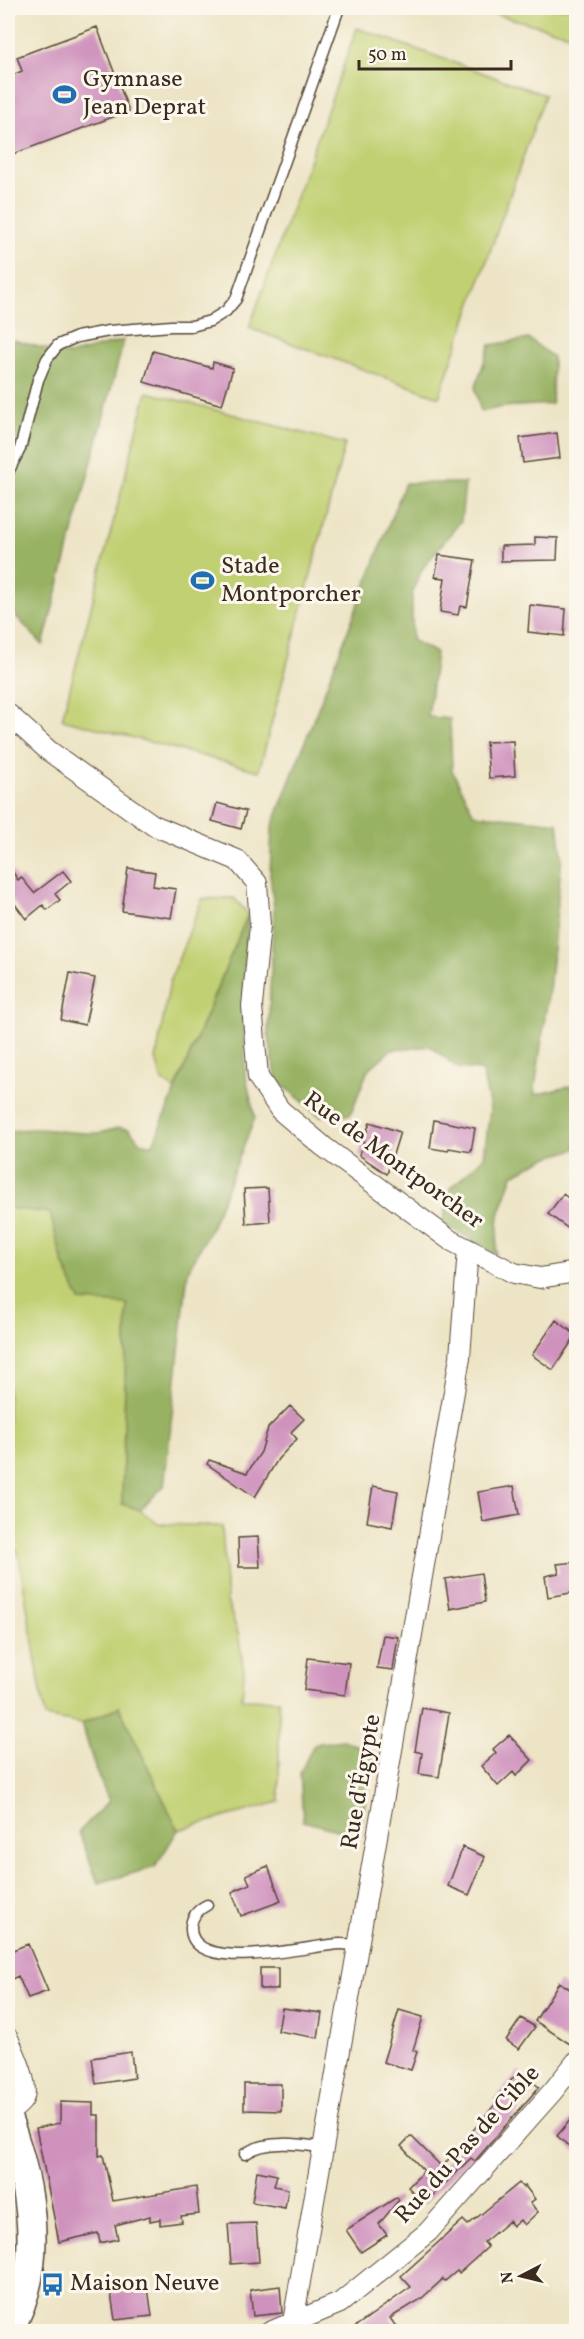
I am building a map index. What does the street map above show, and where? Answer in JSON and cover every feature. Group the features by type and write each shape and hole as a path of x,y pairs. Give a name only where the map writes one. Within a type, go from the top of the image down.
{"main road":[{"path":"8,2121 19,2156 31,2211 30,2261 26,2283 8,2331"}],"street":[{"name":"Rue de Montporcher","path":"8,714 49,751 153,825 237,860 257,883 260,925 252,1006 258,1077 280,1110 324,1147 450,1240 514,1273 540,1278 576,1272"},
{"name":"Rue d'Égypte","path":"293,2322 360,1946 460,1357 468,1249"},
{"path":"8,2038 26,2089 23,2101 8,2114"},
{"name":"Rue du Pas de Cible","path":"270,2331 340,2302 428,2232 576,2062"}],"lane":[{"path":"8,471 20,449 38,380 47,359 58,345 77,337 109,331 192,326 210,321 226,311 236,299 339,8"},
{"path":"207,1905 199,1909 191,1927 194,1939 199,1946 211,1952 283,1953 341,1944 360,1946"},
{"path":"245,2154 282,2144 324,2148"}],"green space":[{"path":"472,8 576,8 576,36"},
{"path":"357,28 545,95 439,397 249,328"},
{"path":"529,339 553,357 552,404 502,407 481,412 475,388 490,345"},
{"path":"13,340 69,355 124,340 43,645 12,612 8,611 8,350"},
{"name":"Stade Montporcher","path":"147,392 345,444 259,771 62,719"},
{"path":"405,483 465,483 461,521 422,569 412,594 412,640 436,653 428,717 450,719 452,770 474,814 558,823 562,855 550,982 534,1095 571,1086 576,1090 576,1149 543,1159 513,1175 499,1215 496,1254 443,1223 449,1190 484,1157 490,1109 482,1070 458,1068 430,1046 391,1050 368,1070 350,1115 320,1116 277,1080 268,1033 274,909 270,874 272,827"},
{"path":"234,898 248,914 175,1090 162,1081 156,1059 170,981 202,899"},
{"path":"248,914 244,984 245,1073 255,1118 211,1228 188,1271 164,1486 140,1510 122,1504 127,1304 80,1301 63,1263 50,1213 8,1208 8,1132 43,1129 97,1133 123,1128 129,1129 141,1143 153,1144"},
{"path":"8,1208 50,1212 63,1263 127,1304 122,1504 140,1510 158,1524 222,1526 227,1601 238,1633 244,1672 242,1699 279,1700 279,1802 178,1830 119,1707 82,1724 45,1717 18,1551 8,1550"},
{"path":"119,1707 178,1830 155,1867 98,1883 79,1832 109,1801 95,1768 82,1724"},
{"path":"343,1740 374,1753 359,1836 303,1821 300,1773 314,1744"}],"building":[{"name":"Gymnase Jean Deprat","path":"97,27 129,111 8,156 8,77 22,71 17,57"},
{"path":"153,351 212,368 213,362 233,368 222,405 144,382"},
{"path":"557,433 560,458 523,463 520,438"},
{"path":"535,537 558,538 557,560 501,561 501,546 535,545"},
{"path":"439,555 475,560 467,607 460,606 458,615 440,612 445,578 435,577"},
{"path":"530,605 566,609 564,636 528,632"},
{"path":"513,741 515,776 489,778 486,742"},
{"path":"217,803 246,811 241,829 212,821"},
{"path":"8,865 18,880 21,877 34,893 63,871 71,881 55,894 60,900 47,910 43,905 26,919 8,895"},
{"path":"128,868 155,872 153,886 176,889 171,918 122,911"},
{"path":"70,973 95,978 85,1025 61,1020"},
{"path":"434,1120 475,1128 471,1152 449,1148 448,1151 430,1148"},
{"path":"370,1122 400,1132 387,1174 359,1155"},
{"path":"268,1188 270,1222 246,1224 244,1189"},
{"path":"563,1194 576,1204 576,1234 548,1214"},
{"path":"556,1320 576,1335 553,1370 532,1355"},
{"path":"290,1406 304,1419 291,1432 297,1439 278,1459 255,1497 207,1464 209,1460 247,1473 261,1452 268,1428"},
{"path":"373,1486 398,1491 392,1527 367,1522"},
{"path":"514,1486 519,1515 483,1522 478,1492"},
{"path":"258,1537 260,1567 239,1567 238,1538"},
{"path":"576,1562 576,1592 548,1597 545,1576 559,1573 557,1564"},
{"path":"481,1573 485,1602 450,1609 445,1579"},
{"path":"383,1635 398,1637 393,1670 377,1668"},
{"path":"308,1658 349,1663 345,1695 304,1690"},
{"path":"422,1708 449,1713 439,1777 419,1774 422,1753 415,1751"},
{"path":"509,1735 532,1760 516,1776 513,1772 498,1786 481,1766 496,1753 493,1749"},
{"path":"463,1847 485,1857 469,1895 448,1886"},
{"path":"268,1866 281,1901 241,1916 232,1892 250,1884 246,1875"},
{"path":"28,1944 48,1991 28,1998 18,1976 8,1981 8,1952"},
{"path":"260,1968 278,1968 278,1989 260,1989"},
{"path":"559,1982 576,1993 576,2048 535,2021"},
{"path":"282,2008 322,2013 318,2038 278,2031"},
{"path":"399,2010 423,2017 413,2050 417,2052 411,2070 383,2062"},
{"path":"521,2018 535,2027 519,2049 506,2040"},
{"path":"131,2052 134,2078 96,2084 92,2058"},
{"path":"519,2071 539,2087 475,2161 471,2158 424,2204 408,2187 424,2171 401,2146 411,2136 442,2167 498,2101 495,2099"},
{"path":"244,2084 281,2084 281,2111 244,2110"},
{"path":"60,2102 93,2103 93,2115 99,2115 99,2156 103,2155 113,2201 196,2187 199,2214 181,2216 182,2222 160,2225 160,2219 150,2221 150,2216 115,2225 118,2239 100,2243 98,2233 59,2242 36,2128 60,2123"},
{"path":"576,2113 576,2152 557,2136"},
{"path":"257,2171 277,2175 274,2186 288,2189 285,2208 252,2202"},
{"path":"519,2183 523,2188 525,2186 535,2199 530,2203 538,2212 524,2225 520,2220 513,2226 509,2221 484,2242 488,2247 459,2273 457,2271 445,2281 443,2279 421,2299 390,2318 399,2331 349,2331 411,2287 401,2276 463,2220 468,2225"},
{"path":"397,2197 399,2200 379,2224 387,2235 361,2252 346,2230"},
{"path":"256,2223 259,2262 231,2264 228,2224"},
{"path":"280,2286 282,2313 253,2316 250,2290"},
{"path":"148,2288 152,2316 115,2320 111,2293"}],"place":[{"name":"Gymnase Jean Deprat","path":"65,94"},
{"name":"Stade Montporcher","path":"203,581"},
{"name":"Maison Neuve","path":"52,2284"}]}
